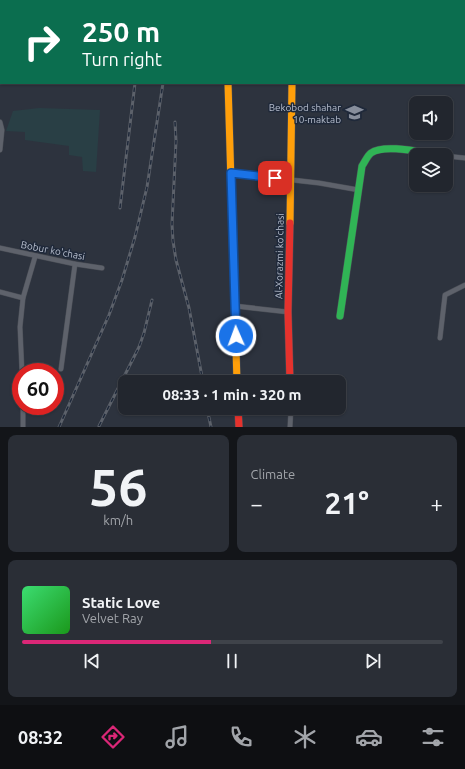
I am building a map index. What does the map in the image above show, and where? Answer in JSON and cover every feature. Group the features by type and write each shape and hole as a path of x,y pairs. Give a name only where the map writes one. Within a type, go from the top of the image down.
{"street":[{"path":"228,84 237,375"},
{"name":"Al-Xorazmi ko'chasi","path":"290,375 288,312 292,84"},
{"path":"0,122 2,130 0,150"},
{"path":"340,316 362,166 370,154 377,150 386,148 409,151"},
{"path":"453,157 465,158"},
{"path":"231,173 359,190"},
{"name":"Bobur ko'chasi","path":"0,248 75,264 102,268"},
{"path":"22,363 20,327 23,298 35,256"},
{"path":"61,363 75,264"},
{"path":"440,338 445,295 465,285"},
{"path":"0,292 23,298"},
{"path":"235,306 288,312"},
{"path":"23,415 23,427"},
{"path":"238,415 239,427"},
{"path":"290,427 291,415"}],"green space":[{"path":"39,108 100,110 96,172 83,171 82,157 69,155 69,146 25,140 25,132 6,131 13,111"}],"railway":[{"path":"120,208 135,84"},
{"path":"59,427 109,315 122,280 135,237 147,187 163,84"},
{"path":"175,122 176,141 172,224 173,241 176,260 189,308 202,375"},
{"path":"99,426 139,347 152,300"},
{"path":"208,415 211,427"}],"traffic: fast":[{"path":"340,316 362,166 367,157 377,150 394,149 409,151"}],"traffic: slow":[{"path":"228,84 237,375"},
{"path":"290,223 292,84"}],"traffic: jam":[{"path":"290,223 288,312 290,375"},
{"path":"238,415 239,427"}],"place":[{"name":"Bekobod shahar 10-maktab","path":"354,113"}],"route":[{"path":"236,336 231,173 275,178"}]}
